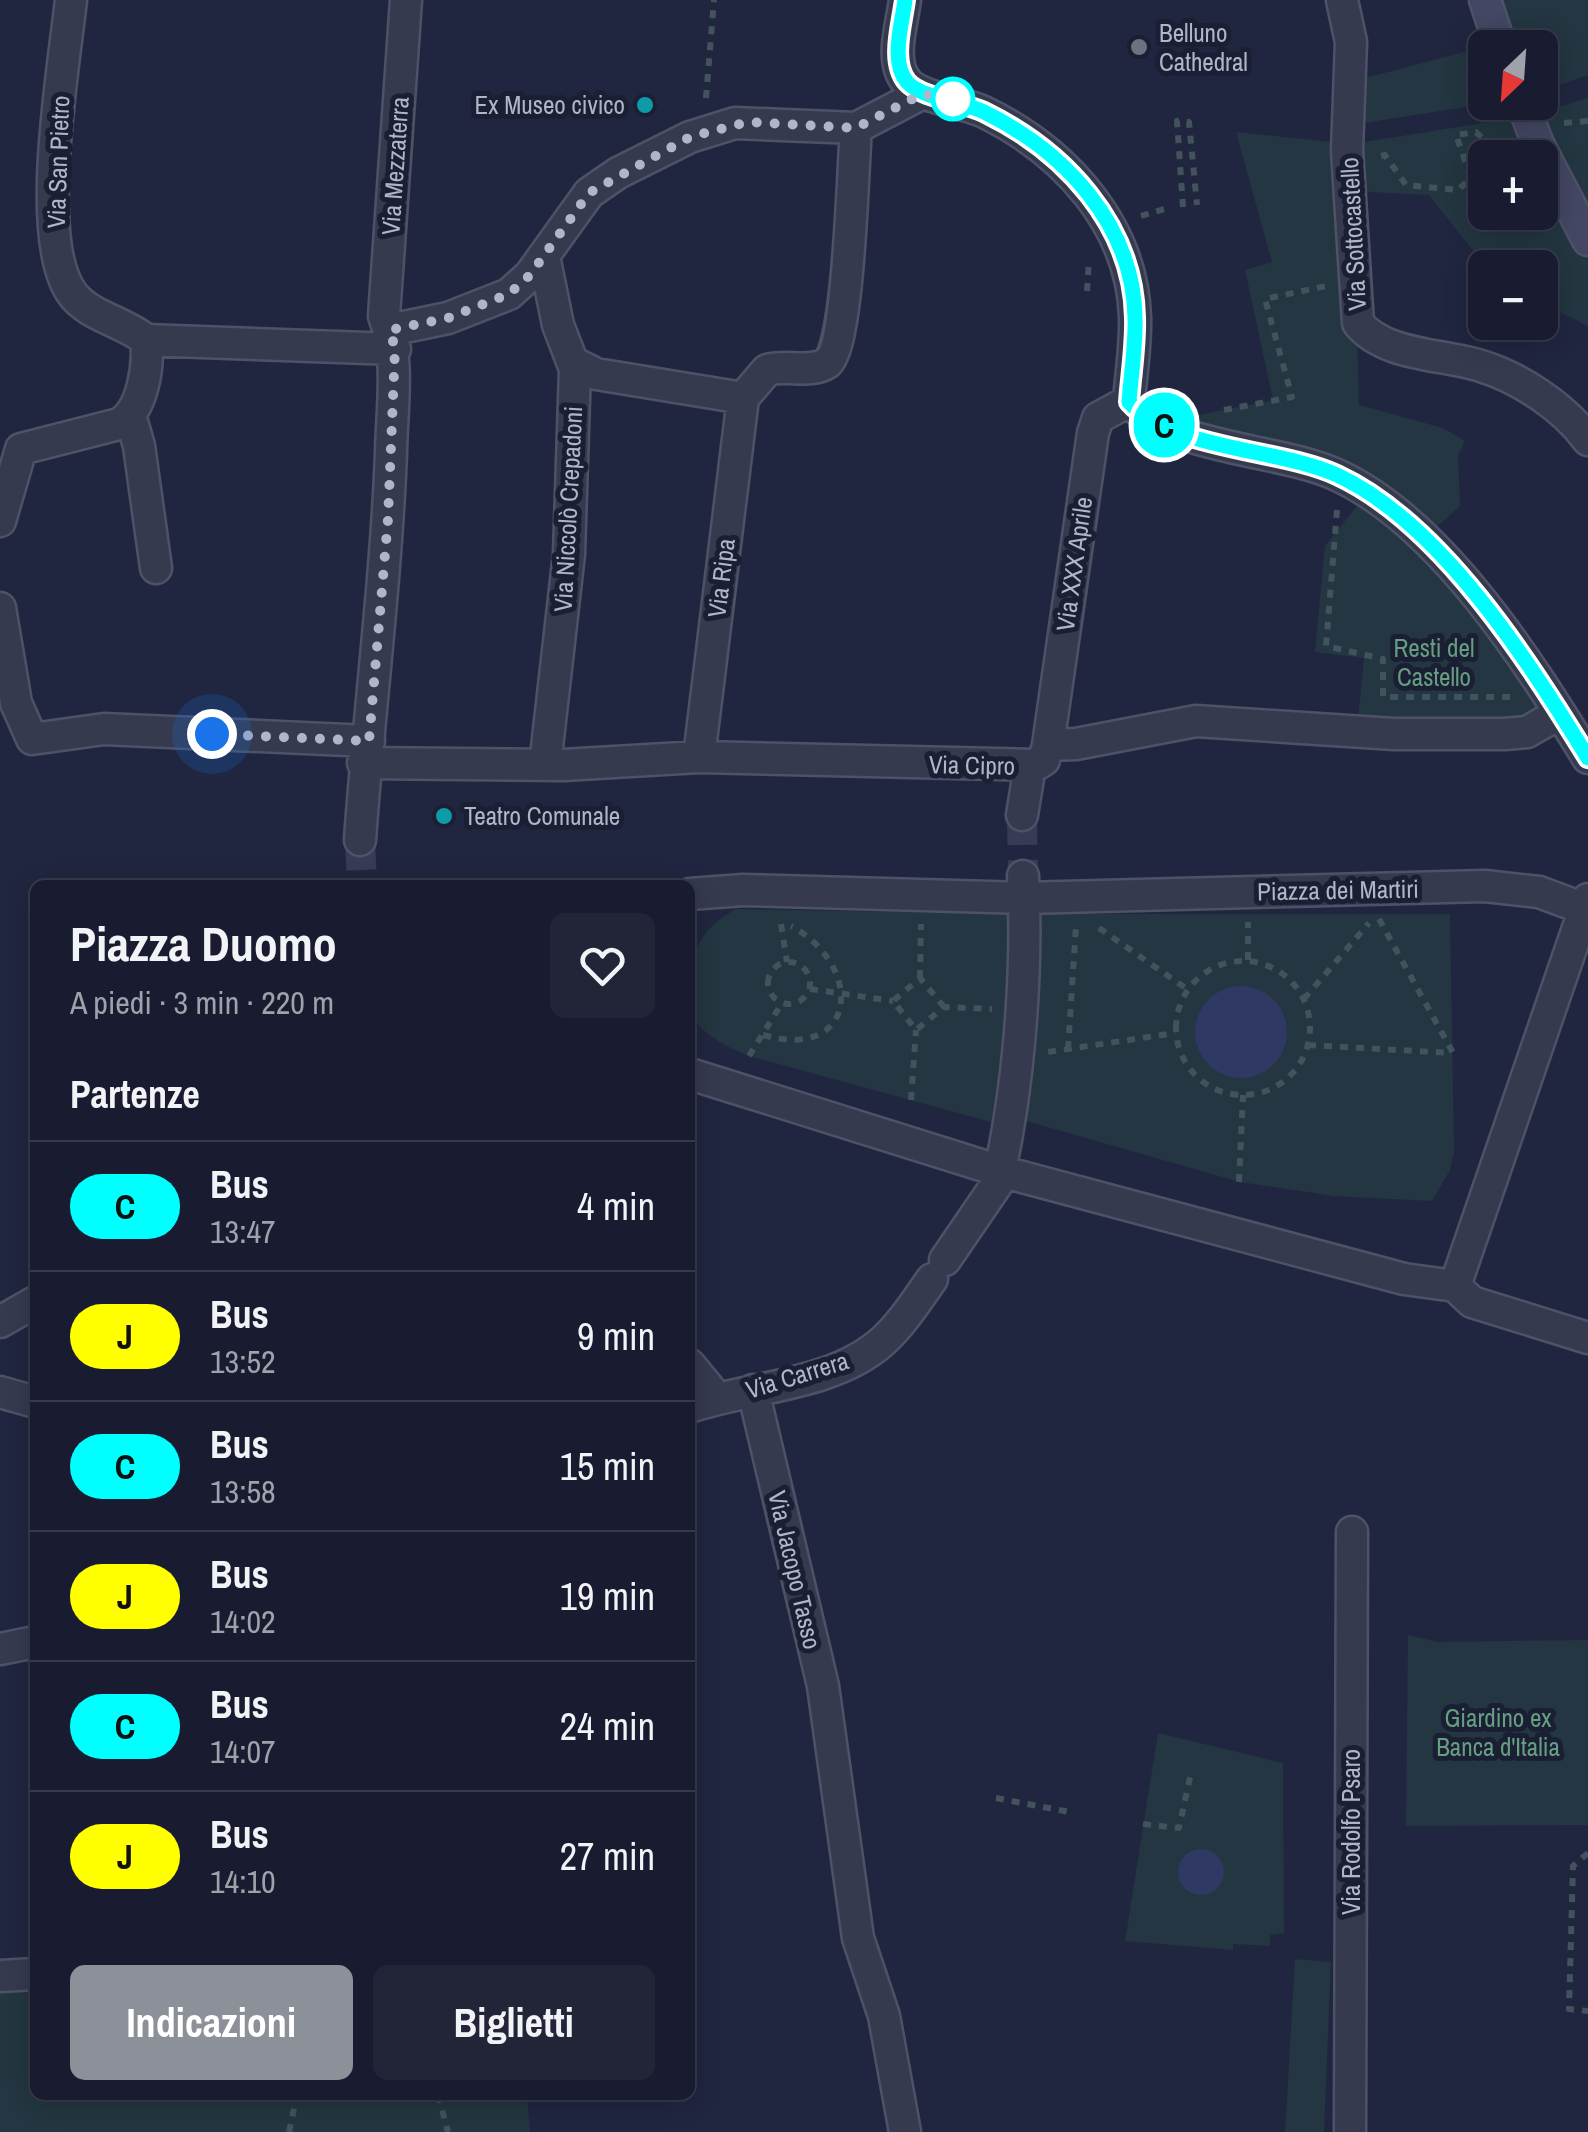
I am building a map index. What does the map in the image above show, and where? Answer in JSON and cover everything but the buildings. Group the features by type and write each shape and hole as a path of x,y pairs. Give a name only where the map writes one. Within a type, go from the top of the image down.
{"street":[{"name":"Via San Pietro","path":"72,0 55,135 54,238 67,286 78,301 146,340"},
{"name":"Via Mezzaterra","path":"360,840 388,519 392,340 384,316 406,0"},
{"path":"905,0 899,67 907,82 922,94 980,110 1056,156 1110,224 1123,254 1135,316 1129,402 1159,423 1200,438 1306,462 1337,475 1401,514 1431,541 1560,713 1588,758"},
{"name":"Via Sottocastello","path":"1342,0 1351,42 1348,150 1358,323 1376,340 1493,370 1562,412 1588,440"},
{"path":"1485,0 1495,30"},
{"path":"0,521 21,450 119,424 130,416 147,367 146,340 392,340 509,294 523,284 589,193 690,137 748,122 856,128 922,94"},
{"path":"574,363 596,374 744,398 767,370 816,368 831,360 839,343 856,128"},
{"path":"1558,194 1588,240"},
{"name":"Via Niccolò Crepadoni","path":"544,256 558,325 574,363 568,554 544,765"},
{"name":"Via Ripa","path":"699,757 744,398"},
{"name":"Via XXX Aprile","path":"1022,815 1039,756 1092,434 1098,418 1129,402"},
{"path":"130,416 139,446 156,568"},
{"name":"Via Cipro","path":"0,608 16,703 32,739 104,729 544,765 699,757 1039,756 1076,744 1196,721 1394,734 1504,734 1527,732 1560,713"},
{"name":"Piazza dei Martiri","path":"695,894 1023,887 1500,886 1538,892 1584,923 1455,1286"},
{"path":"1000,1172 1019,1010 1023,887"},
{"path":"695,1076 1000,1172 1404,1278 1455,1286 1472,1302 1588,1338"},
{"name":"Via Carrera","path":"703,1402 835,1368 866,1354 884,1340 938,1270 997,1184 1000,1172"},
{"path":"0,1322 30,1305"},
{"name":"Via Jacopo Tasso","path":"753,1390 823,1686 858,1938 884,2016 905,2132"},
{"path":"0,1392 30,1401"},
{"name":"Via Rodolfo Psaro","path":"1350,2132 1352,1532"},
{"path":"0,1649 30,1643"},
{"path":"0,1976 30,1974"}],"path":[{"path":"708,77 714,0"},
{"path":"1183,207 1176,121 1189,122 1198,206"},
{"path":"1468,169 1456,135 1476,132 1484,140"},
{"path":"1386,155 1406,185 1458,190 1468,181"},
{"path":"1217,412 1292,396 1265,299 1331,287"},
{"path":"1338,503 1326,646 1382,660 1383,697 1528,696"},
{"path":"778,910 787,962"},
{"path":"921,912 920,978 944,1007"},
{"path":"1068,1049 1077,914"},
{"path":"1248,914 1248,960"},
{"path":"1304,999 1376,914 1454,1054 1308,1045"},
{"path":"763,1034 804,1042 814,1038 835,1018 842,992 828,955 814,940 781,922"},
{"path":"1093,924 1187,989"},
{"path":"1248,960 1271,966 1290,980 1304,999 1310,1022 1308,1045 1300,1065 1284,1082 1265,1092 1243,1095 1205,1084 1185,1062 1176,1034 1178,1010 1187,989 1214,968 1248,960"},
{"path":"787,962 806,969 810,989 802,1000 782,1003 771,994 768,981 774,968 787,962"},
{"path":"893,1001 920,978"},
{"path":"810,989 893,1001 916,1030 911,1100"},
{"path":"749,1056 782,1003"},
{"path":"916,1030 944,1007 1019,1010"},
{"path":"1014,1058 1176,1034"},
{"path":"1240,1182 1243,1095"},
{"path":"1143,1824 1179,1828 1191,1773"},
{"path":"996,1798 1068,1812"},
{"path":"1588,1853 1575,1860 1574,1866 1568,2009 1588,2011"},
{"path":"289,2132 296,2100"},
{"path":"439,2100 448,2132"}],"green space":[{"path":"1481,0 1588,0 1588,75 1558,86 1558,30 1491,30"},
{"path":"1468,51 1468,107 1352,125 1346,83"},
{"name":"Resti del Castello","path":"1588,98 1588,326 1558,311 1558,250 1473,250 1429,195 1353,191 1359,405 1443,428 1465,441 1458,455 1460,506 1427,536 1507,640 1547,724 1357,731 1364,658 1315,652 1325,546 1368,492 1159,423 1273,400 1245,270 1272,262 1236,132 1352,144 1502,120 1558,120 1558,107"},
{"path":"736,909 1014,914 998,1124 749,1056 707,1033 695,1020 695,953 706,933"},
{"path":"1040,914 1450,914 1454,1152 1450,1170 1432,1201 1333,1196 1240,1182 1023,1120"},
{"name":"Giardino ex Banca d'Italia","path":"1408,1635 1438,1642 1588,1640 1588,1825 1406,1826"},
{"path":"1158,1733 1283,1763 1284,1933 1270,1935 1270,1946 1233,1944 1233,1950 1125,1941"},
{"path":"1295,1959 1331,1962 1324,2132 1285,2132"},
{"path":"30,1984 30,2100 527,2100 530,2132 0,2132 0,1987"}],"water":[{"path":"1241,986 1259,989 1274,999 1284,1014 1284,1050 1274,1065 1259,1075 1241,1078 1223,1075 1208,1065 1198,1050 1195,1032 1198,1014 1208,999 1223,989"},
{"path":"1201,1849 1217,1856 1224,1872 1217,1888 1201,1895 1185,1888 1178,1872 1185,1856"}],"tunnel":[{"path":"1022,815 1023,876"},
{"path":"360,840 362,880"}],"bus line":[{"name":"C","path":"905,0 899,67 907,82 922,94 950,98 980,110 1056,156 1110,224 1123,254 1135,316 1129,402 1159,423 1200,438 1306,462 1337,475 1401,514 1431,541 1507,640 1588,758"}],"place":[{"name":"Belluno Cathedral","path":"1139,47"},
{"name":"Ex Museo civico","path":"645,105"},
{"name":"Teatro Comunale","path":"444,816"}],"route":[{"path":"212,734 369,741 388,519 395,349 390,330 448,318 509,294 523,284 589,193 618,173 690,137 748,122 856,128 922,94 953,99"}]}
